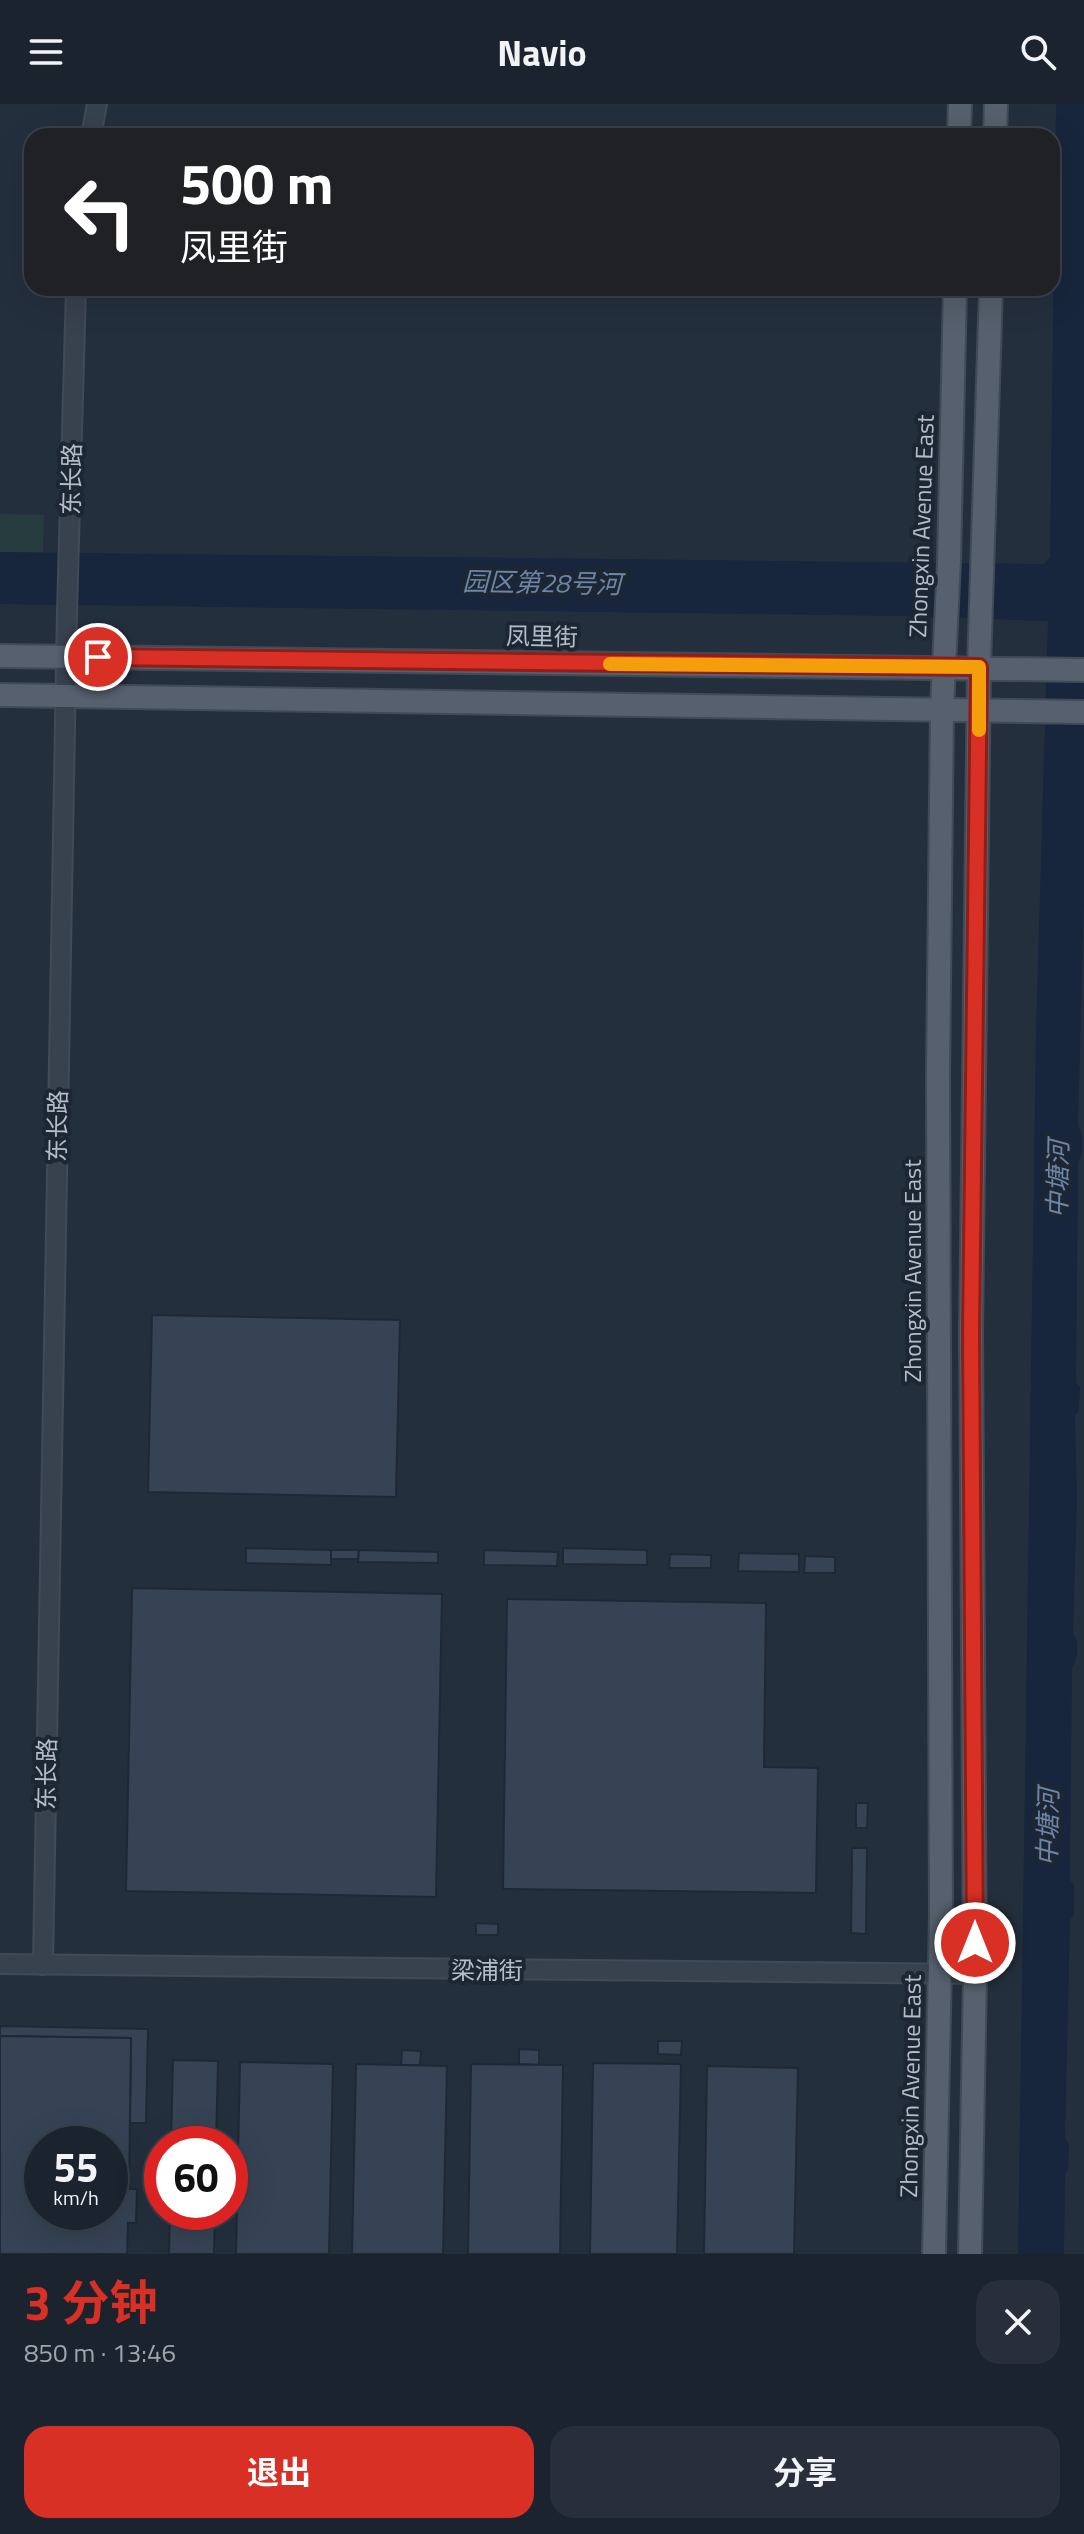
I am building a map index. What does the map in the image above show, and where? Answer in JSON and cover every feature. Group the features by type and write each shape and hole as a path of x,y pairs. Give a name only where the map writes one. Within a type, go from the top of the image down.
{"main road":[{"path":"959,128 960,104"},
{"path":"995,128 996,104"},
{"name":"Zhongxin Avenue East","path":"934,2254 939,1974 938,1075 942,708 949,561 955,296"},
{"path":"970,2254 975,1974 971,1332 979,667 991,296"},
{"name":"凤里街","path":"0,656 1084,670"},
{"path":"0,695 1084,712"}],"street":[{"path":"92,128 97,104"},
{"name":"东长路","path":"43,1965 67,612 76,296"},
{"name":"梁浦街","path":"0,1964 975,1974"}],"green space":[{"path":"0,514 44,515 43,553 0,552"}],"water":[{"path":"1056,104 1084,104 1084,904 1078,1125 1082,1144 1078,1163 1076,1382 1080,1387 1079,1411 1075,1416 1077,1499 1073,1633 1077,1650 1072,1668 1070,1880 1074,1885 1074,1914 1070,1920 1065,2138 1069,2144 1068,2170 1065,2174 1064,2254 1018,2254 1036,1030 1048,621 900,616 0,604 0,552 1044,564 1050,557 1053,296 1060,296 1060,128 1056,128"}],"building":[{"path":"152,1315 400,1320 396,1497 148,1492"},
{"path":"246,1548 331,1550 331,1565 246,1563"},
{"path":"563,1548 647,1550 647,1565 563,1564"},
{"path":"331,1550 359,1550 358,1559 331,1559"},
{"path":"359,1550 438,1552 438,1563 358,1562"},
{"path":"484,1550 558,1552 557,1566 484,1565"},
{"path":"739,1553 799,1554 799,1572 738,1571"},
{"path":"670,1554 711,1555 711,1568 669,1568"},
{"path":"805,1556 835,1557 835,1573 804,1573"},
{"path":"132,1588 442,1594 436,1897 126,1891"},
{"path":"507,1599 766,1603 764,1767 818,1768 816,1893 503,1889"},
{"path":"856,1803 868,1803 867,1828 856,1828"},
{"path":"852,1848 867,1848 866,1934 851,1933"},
{"path":"476,1923 498,1924 498,1935 476,1935"},
{"path":"0,2026 148,2029 146,2123 130,2123 131,2038 0,2036"},
{"path":"0,2036 131,2038 129,2189 137,2189 136,2223 128,2223 128,2126 24,2126 24,2230 128,2230 127,2254 0,2254"},
{"path":"658,2041 682,2041 681,2055 658,2054"},
{"path":"519,2049 539,2050 539,2065 519,2064"},
{"path":"402,2050 421,2051 420,2065 401,2065"},
{"path":"173,2060 218,2061 216,2126 171,2126"},
{"path":"240,2062 333,2064 329,2254 236,2254 236,2230 248,2230 248,2126 239,2126"},
{"path":"593,2063 681,2064 677,2254 590,2254"},
{"path":"356,2064 447,2066 443,2254 352,2254"},
{"path":"471,2064 563,2065 560,2254 468,2254"},
{"path":"707,2066 798,2068 794,2254 704,2254"},
{"path":"170,2230 215,2230 214,2254 169,2254"}],"slow traffic":[{"path":"610,664 979,667 979,730"}],"route":[{"path":"98,657 979,667 971,1332 975,1943"}],"water label":[{"name":"园区第28号河","path":"542,583"},
{"name":"中塘河","path":"1058,1179"},
{"name":"中塘河","path":"1048,1827"}]}
